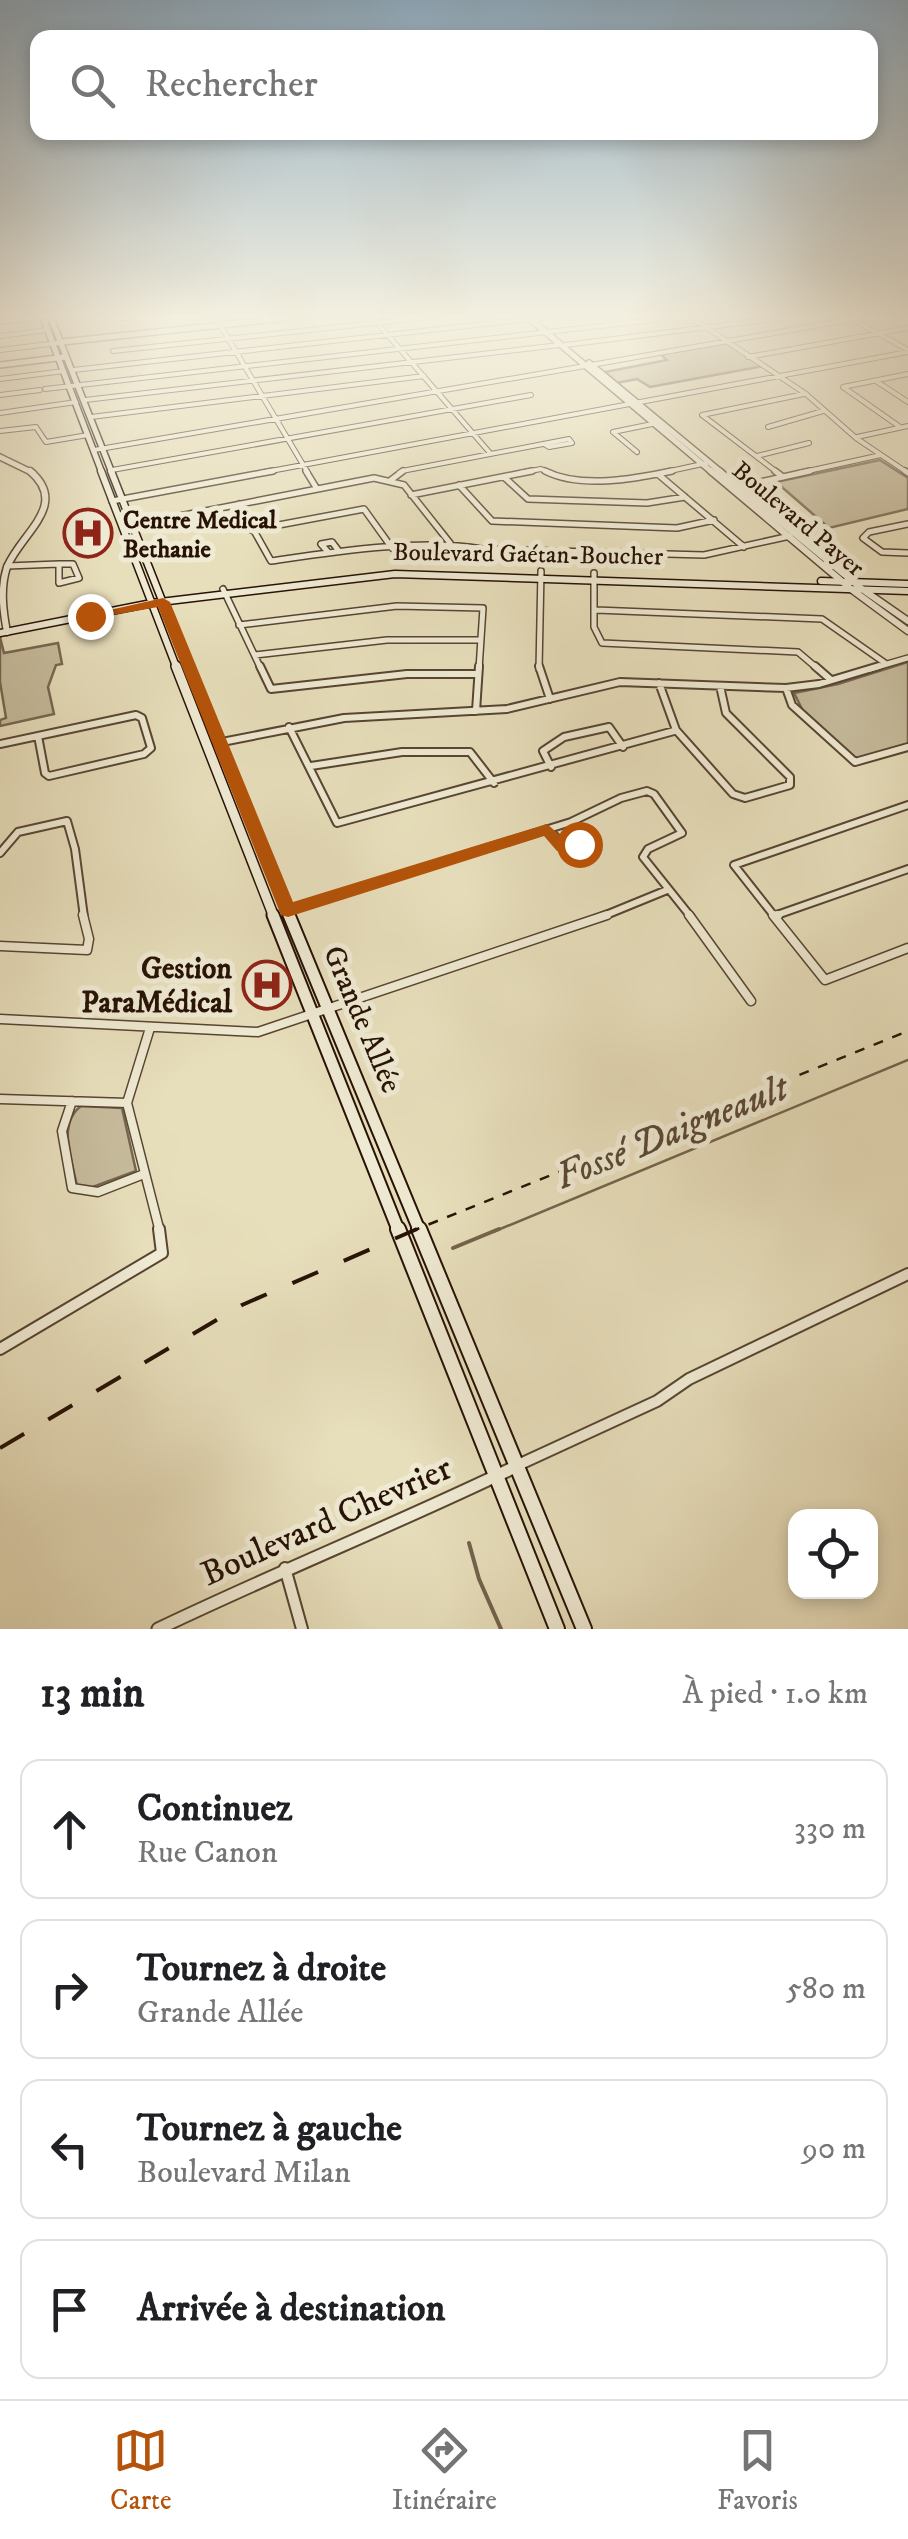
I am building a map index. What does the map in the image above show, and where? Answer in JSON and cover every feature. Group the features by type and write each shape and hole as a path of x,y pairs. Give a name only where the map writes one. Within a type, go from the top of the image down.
{"main road":[{"name":"Grande Allée","path":"73,394 150,601 288,910 584,1629"},
{"name":"Grande Allée","path":"83,394 162,600 312,1015 558,1629"},
{"path":"816,582 830,576 830,571"},
{"name":"Boulevard Gaétan-Boucher","path":"3,630 150,601 395,574 540,574 908,588"},
{"name":"Boulevard Gaétan-Boucher","path":"733,581 843,582 856,586"}],"street":[{"path":"85,400 136,394"},
{"path":"92,417 276,394"},
{"path":"94,450 419,394"},
{"path":"440,394 490,454"},
{"name":"Boulevard Payer","path":"624,394 741,486 908,631"},
{"path":"112,500 688,394"},
{"path":"806,394 856,438 908,473"},
{"path":"783,477 702,415 806,394"},
{"path":"851,394 900,428"},
{"path":"112,470 531,395"},
{"path":"260,396 317,489"},
{"path":"0,413 76,402"},
{"path":"768,427 824,411"},
{"name":"Boulevard Payer","path":"659,423 843,582"},
{"path":"637,452 613,432 659,423"},
{"path":"856,438 908,426"},
{"path":"0,431 36,427 46,442 88,436"},
{"path":"756,456 809,443"},
{"path":"390,481 402,470 544,444"},
{"path":"732,488 881,455"},
{"path":"0,457 34,474 42,484 46,500 39,523 7,566 1,592 3,630"},
{"path":"410,494 540,469 557,478 631,480 712,462"},
{"path":"658,474 744,547"},
{"path":"503,476 522,498 528,499 646,503 685,497"},
{"path":"133,525 374,478 404,484 450,543"},
{"path":"458,485 492,521 677,528 714,520"},
{"path":"239,504 271,561 328,552 450,543 482,549 704,555 798,535"},
{"path":"252,530 364,508 392,548"},
{"path":"908,524 870,532 863,538 882,552 908,553"},
{"path":"328,552 321,544 332,542 339,551"},
{"path":"7,566 59,564 74,564 79,578 59,582 59,564"},
{"path":"540,574 539,674 550,700"},
{"path":"594,576 596,637 602,643 798,652 832,681"},
{"name":"Boulevard Payer","path":"856,586 904,619"},
{"path":"224,591 271,689 407,674 478,674"},
{"path":"239,626 382,608 482,608 476,711"},
{"path":"596,610 822,619 886,664"},
{"path":"892,619 904,619"},
{"path":"255,655 387,640 481,640"},
{"path":"212,744 289,727 404,712 507,709 620,682 786,688 832,681 908,658"},
{"path":"659,683 662,709 674,731 733,794 745,798 790,785 790,777 726,714 720,686"},
{"path":"786,688 792,705 854,762 908,747"},
{"path":"0,744 134,715 141,717 151,748 144,754 49,776 44,773 38,736"},
{"path":"289,727 338,823 494,784 674,731"},
{"path":"552,766 543,751 563,738 608,727 623,747"},
{"path":"311,766 402,752 470,752 494,784"},
{"path":"288,910 547,830 640,790 654,794 682,833 648,849 643,857 751,1001"},
{"path":"908,805 734,865 824,980 908,948"},
{"path":"0,946 75,951 87,950 89,939 74,869 77,857 67,821 18,832 1,850"},
{"path":"547,830 570,849 579,844 570,822"},
{"path":"774,916 908,869"},
{"path":"0,1019 254,1033 577,927 667,890"},
{"path":"0,1349 162,1253 126,1103 150,1028"},
{"path":"0,1099 126,1103"},
{"path":"72,1101 62,1131 72,1188 82,1194 92,1193 144,1174"},
{"path":"517,1466 657,1401 689,1379 908,1274"},
{"name":"Boulevard Chevrier","path":"158,1629 517,1466"},
{"path":"286,1568 302,1629"}],"shaded area":[{"path":"880,460 908,478 908,509 829,528 776,482"},
{"path":"0,637 4,653 58,643 62,664 56,665 48,687 54,714 0,726 0,720 6,718 0,682"},
{"path":"908,662 908,744 860,759 850,758 805,715 794,693 838,684"},
{"path":"81,1106 122,1108 136,1171 90,1188 77,1186 68,1132"}],"waterway":[{"name":"Fossé Daigneault","path":"493,1232 908,1060"},
{"name":"Fossé Daigneault","path":"453,1248 499,1229"},
{"name":"Fossé Daigneault","path":"469,1543 479,1579 501,1629"}],"railway":[{"path":"411,1231 908,1031"},
{"path":"411,1231 417,1229"},
{"path":"0,1448 242,1305 411,1231"}],"place":[{"name":"Centre Medical Bethanie","path":"88,533"},
{"name":"Gestion ParaMédical","path":"267,985"}],"route":[{"path":"90,616 163,602 288,910 547,830 563,847 570,849 579,844"}]}
